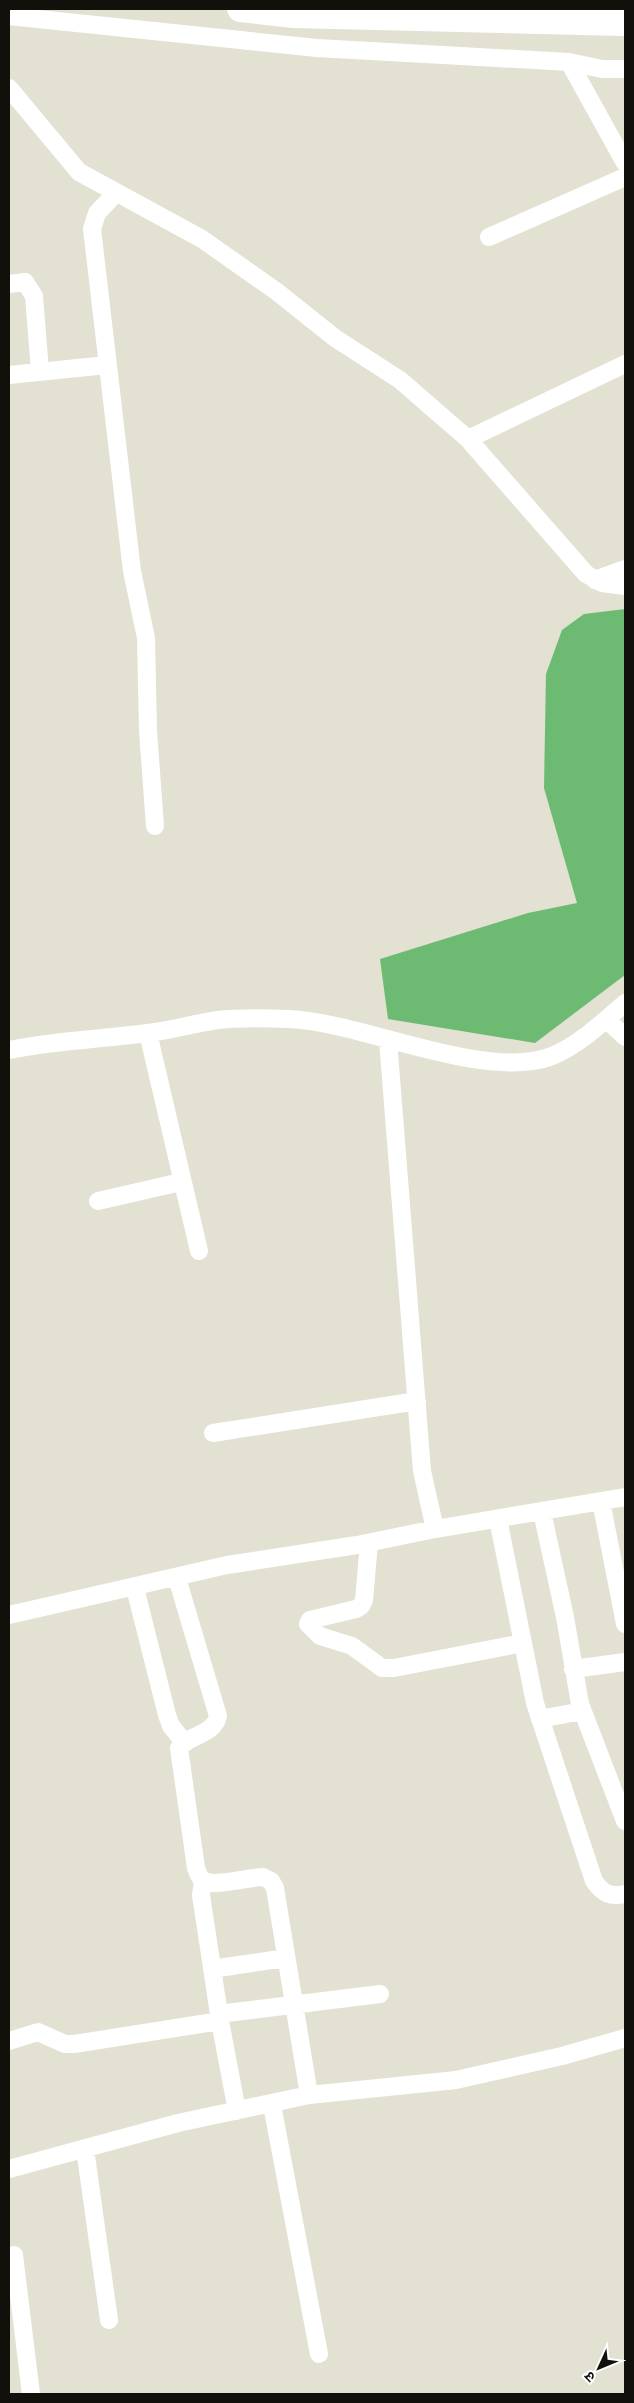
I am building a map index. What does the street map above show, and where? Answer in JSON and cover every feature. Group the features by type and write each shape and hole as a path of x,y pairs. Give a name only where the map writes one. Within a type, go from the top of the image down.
{"highway":[{"path":"240,9 294,15 625,22"}],"street":[{"path":"9,16 318,48 570,62 602,68 625,69"},
{"path":"570,62 625,163"},
{"path":"9,88 79,172 208,243 282,296 334,338 386,369 468,438 555,539 595,580 625,586"},
{"path":"489,237 625,177"},
{"path":"116,193 97,213 92,229 132,571 146,638 148,731 155,826"},
{"path":"9,284 25,282 34,296 40,372"},
{"path":"468,438 625,364"},
{"path":"9,375 107,365"},
{"path":"595,580 625,569"},
{"path":"9,1050 148,1033 221,1020 292,1019 353,1029 388,1040 479,1060 526,1061 550,1056 562,1051 607,1020 625,1003"},
{"path":"607,1020 625,1037"},
{"path":"148,1033 181,1182 199,1251"},
{"path":"388,1040 422,1471 435,1529"},
{"path":"98,1201 181,1182"},
{"path":"214,1433 417,1401"},
{"path":"9,1615 227,1566 370,1543 435,1529 625,1497"},
{"path":"601,1501 625,1624"},
{"path":"542,1512 582,1711 625,1822"},
{"path":"498,1519 540,1719 594,1881 600,1890 607,1894 615,1896 625,1894"},
{"path":"370,1543 364,1600 361,1606 356,1609 310,1620 308,1624 320,1636 352,1646 382,1668 394,1668 523,1643"},
{"path":"177,1578 218,1716 216,1723 211,1729 184,1742 179,1748 198,1876 203,1881 212,1882 256,1877 271,1881 275,1888 309,2095"},
{"path":"135,1588 171,1726 184,1742"},
{"path":"574,1668 625,1662"},
{"path":"540,1719 582,1711"},
{"path":"203,1881 201,1895 219,2018 237,2112"},
{"path":"212,1969 286,1958"},
{"path":"9,2041 38,2032 66,2044 74,2044 294,2004 380,1994"},
{"path":"9,2170 178,2123 272,2105 309,2095 440,2083 562,2056 625,2038"},
{"path":"272,2105 319,2354"},
{"path":"85,2149 109,2320"},
{"path":"14,2255 31,2394"}],"shaded area":[{"path":"625,609 625,975 535,1043 388,1019 380,959 528,913 577,903 544,788 546,674 562,630 584,614"}]}
